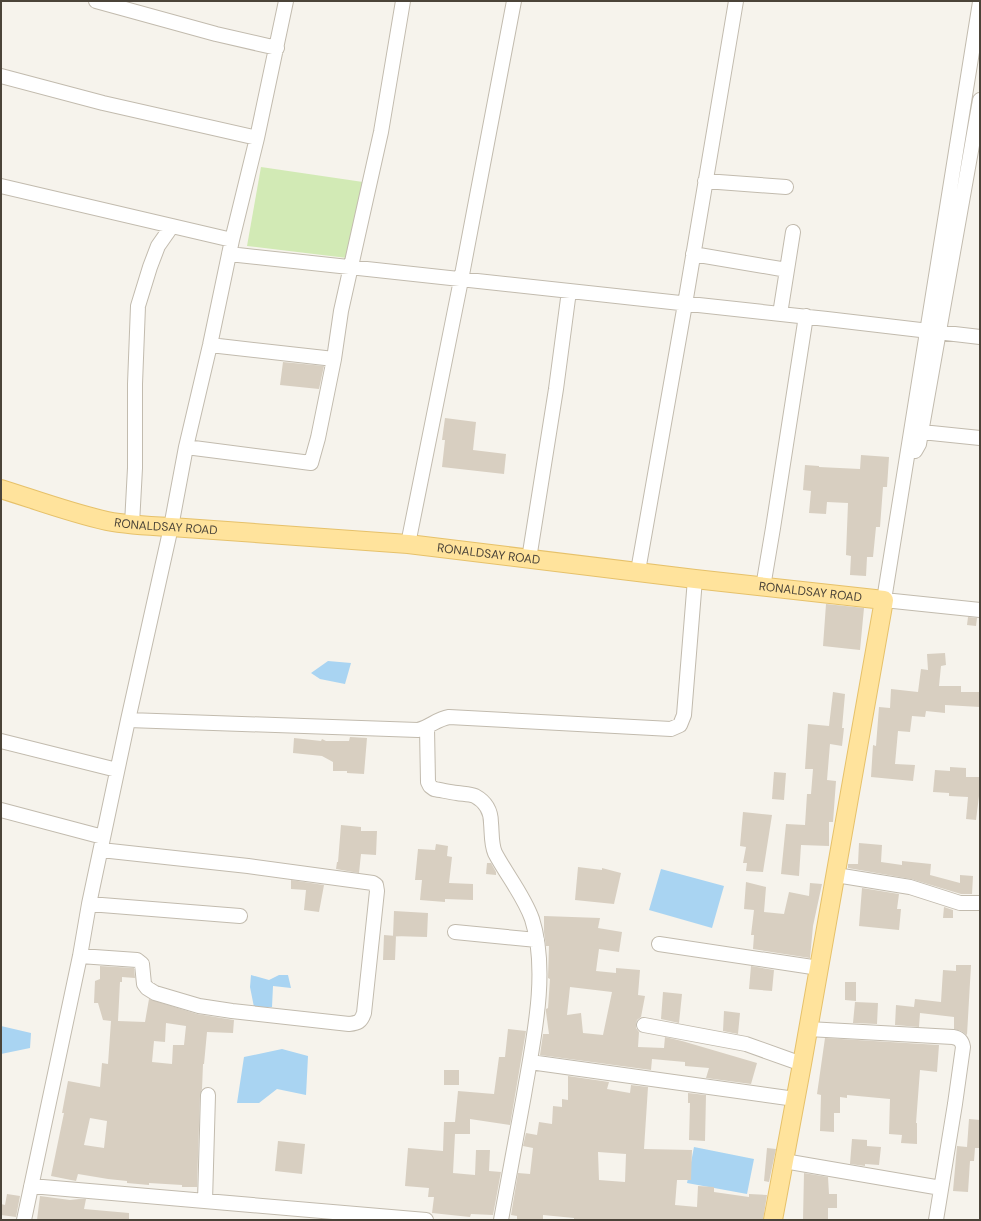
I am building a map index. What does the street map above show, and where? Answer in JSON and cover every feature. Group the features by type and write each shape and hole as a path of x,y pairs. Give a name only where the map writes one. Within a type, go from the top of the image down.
{"main road":[{"name":"RONALDSAY ROAD","path":"1,489 46,504 108,521 148,526 408,544 695,579 884,600"},
{"path":"773,1220 836,875 884,600"}],"street":[{"path":"96,1 216,34 277,48"},
{"path":"24,1220 80,956 89,904 117,770 171,527 186,447 210,345 230,247 257,138 286,1"},
{"path":"186,447 311,463 318,438 334,359 341,311 381,132 403,1"},
{"path":"408,544 461,280 514,1"},
{"path":"638,572 736,1"},
{"path":"934,331 980,1"},
{"path":"1,76 257,138"},
{"path":"884,600 908,455 917,431 934,331 980,100"},
{"path":"705,181 786,187"},
{"path":"1,186 172,226 230,247 352,267 461,280 806,316 980,337"},
{"path":"132,524 136,468 135,384 138,306 158,246 172,226"},
{"path":"780,314 793,232"},
{"path":"693,254 787,270"},
{"path":"529,559 556,389 569,291"},
{"path":"763,586 806,316"},
{"path":"210,345 334,359"},
{"path":"917,431 980,438"},
{"path":"128,720 418,730 427,728 435,721 449,717 671,729 683,721 684,715 695,579"},
{"name":"RONALDSAY ROAD","path":"884,600 980,610"},
{"path":"427,728 428,782 430,786 474,796 489,808 491,816 493,850 524,901 532,918 537,940 539,961 538,1004 530,1062 501,1220"},
{"path":"1,741 117,770"},
{"path":"1,810 102,844 373,883 376,885 377,892 364,1013 360,1021 356,1023 349,1024 199,1006 155,993 147,988 144,984 142,964 137,960 80,956"},
{"path":"836,875 910,887 960,903 980,903"},
{"path":"89,904 240,916"},
{"path":"455,932 537,940"},
{"path":"660,944 819,968"},
{"path":"644,1025 746,1044 802,1064"},
{"path":"808,1028 953,1037 960,1040 963,1047 936,1220"},
{"path":"530,1062 795,1099"},
{"path":"205,1201 208,1095"},
{"path":"784,1161 941,1188"},
{"path":"31,1186 426,1220"}],"green space":[{"path":"261,167 363,182 347,258 247,246"}],"water":[{"path":"328,661 351,663 345,684 320,679 311,673"},
{"path":"661,869 724,886 712,928 649,910"},
{"path":"251,975 269,980 279,975 288,975 291,988 273,986 272,1007 254,1007 250,987"},
{"path":"1,1026 31,1033 30,1048 1,1054"},
{"path":"282,1049 308,1056 306,1095 277,1089 259,1103 237,1103 244,1057"},
{"path":"694,1147 754,1159 747,1194 687,1183"}],"building":[{"path":"283,362 324,366 319,389 280,385"},
{"path":"445,418 476,422 473,450 506,454 504,474 442,467 445,440 442,440"},
{"path":"861,455 889,457 887,487 883,487 880,527 876,527 873,557 867,557 866,576 850,575 851,556 846,555 848,503 827,502 826,514 809,513 811,491 803,490 805,465 860,469"},
{"path":"826,604 864,608 860,650 823,646"},
{"path":"968,617 977,618 976,626 967,625"},
{"path":"945,653 946,665 941,666 939,686 961,686 961,692 980,692 980,707 945,705 945,713 926,711 925,717 912,716 910,732 898,731 895,764 915,765 913,781 871,777 873,745 876,746 879,707 890,708 891,689 918,692 921,669 928,670 927,654"},
{"path":"833,692 845,694 842,746 830,744 827,780 836,781 833,822 829,822 829,846 801,845 799,876 781,874 786,824 805,825 807,794 811,794 813,769 805,769 808,724 829,726"},
{"path":"350,737 367,738 364,774 347,773 347,771 333,771 333,762 322,756 293,753 294,738 321,741 322,739 326,741 349,741"},
{"path":"950,767 966,768 966,777 980,777 980,796 976,820 966,819 968,797 949,796 949,793 933,792 935,770 950,771"},
{"path":"774,772 786,773 784,800 772,799"},
{"path":"743,812 772,815 763,872 746,871 747,863 743,863 746,847 740,846"},
{"path":"341,825 361,827 361,831 377,831 376,855 361,854 359,873 336,869"},
{"path":"859,843 882,845 881,862 902,865 902,861 931,864 930,875 960,883 960,875 973,876 972,894 961,894 911,879 848,868 848,864 858,864"},
{"path":"436,844 448,846 447,856 452,857 449,883 473,884 473,900 445,899 445,902 420,900 422,880 415,880 418,849 435,850"},
{"path":"487,863 491,863 496,875 486,874"},
{"path":"578,867 602,870 602,868 621,873 614,904 575,900"},
{"path":"291,880 324,885 319,912 304,910 306,890 291,889"},
{"path":"746,882 766,887 764,912 784,914 789,892 809,896 810,883 822,884 813,926 810,958 753,949 754,935 751,935 754,910 744,909"},
{"path":"862,888 899,894 897,909 901,909 899,930 859,926"},
{"path":"944,907 953,910 953,918 943,918"},
{"path":"394,911 428,913 427,937 393,936"},
{"path":"544,916 600,918 598,928 622,932 619,952 599,949 596,971 616,973 616,968 640,970 638,995 645,996 641,1017 637,1020 636,1024 636,1028 639,1032 638,1047 664,1048 665,1037 757,1063 751,1084 706,1078 709,1068 685,1066 685,1062 652,1059 651,1070 540,1055 543,1034 549,1034 546,1009 548,1008 550,979 548,978 549,946 546,946","holes":["570,987 612,992 603,1035 583,1033 581,1013 567,1015"]},
{"path":"384,935 396,936 395,960 383,960"},
{"path":"956,965 971,965 967,1035 954,1029 954,1017 920,1013 919,1027 895,1025 896,1005 914,1007 915,999 941,1002 943,970 956,971"},
{"path":"100,966 134,968 135,978 122,977 122,982 120,982 118,1021 145,1022 149,999 197,1014 234,1020 233,1033 207,1032 202,1089 200,1095 197,1187 182,1187 182,1185 149,1183 149,1185 127,1183 127,1181 78,1174 76,1181 51,1176 64,1113 62,1113 68,1081 100,1087 102,1063 108,1064 111,1021 103,1020 98,1003 94,1003 95,981 100,979","holes":["166,1023 186,1026 184,1045 173,1045 172,1064 152,1062 154,1041 165,1042","90,1118 107,1121 104,1148 84,1145"]},
{"path":"751,966 774,970 772,991 749,989"},
{"path":"845,982 856,982 856,1001 845,1000"},
{"path":"663,992 682,994 679,1023 661,1019"},
{"path":"855,1002 878,1003 877,1024 853,1023"},
{"path":"724,1011 740,1013 738,1034 723,1031"},
{"path":"508,1029 526,1031 510,1125 470,1119 470,1134 455,1134 453,1173 475,1175 476,1150 490,1150 489,1171 501,1172 493,1215 471,1214 470,1217 432,1213 434,1197 428,1197 429,1188 405,1186 408,1148 443,1151 444,1122 455,1122 458,1091 494,1094 499,1057 505,1057"},
{"path":"825,1038 939,1045 937,1072 920,1070 916,1123 917,1144 901,1143 902,1135 889,1134 890,1099 847,1095 847,1098 840,1097 840,1113 834,1113 834,1132 820,1131 821,1095 817,1094"},
{"path":"444,1070 459,1070 459,1085 444,1085"},
{"path":"568,1076 609,1082 607,1089 630,1093 631,1085 648,1087 644,1149 692,1150 691,1180 677,1180 675,1205 697,1207 698,1186 714,1187 714,1192 749,1197 749,1194 767,1195 763,1220 574,1220 574,1218 543,1215 543,1220 517,1220 517,1216 511,1215 518,1173 530,1174 533,1148 523,1146 526,1133 537,1135 539,1122 552,1124 553,1106 562,1107 562,1099 568,1100","holes":["598,1152 626,1154 625,1182 599,1180"]},
{"path":"688,1093 706,1095 705,1141 689,1140 690,1103 688,1103"},
{"path":"969,1119 980,1120 980,1148 975,1148 974,1161 970,1161 968,1192 953,1191 957,1146 967,1147"},
{"path":"852,1139 867,1140 867,1146 881,1147 879,1165 865,1164 865,1166 850,1164"},
{"path":"278,1141 305,1144 302,1174 275,1171"},
{"path":"767,1148 776,1149 769,1182 764,1181"},
{"path":"804,1173 828,1177 829,1194 837,1194 837,1208 828,1208 828,1220 803,1220"},
{"path":"7,1194 20,1196 16,1217 1,1215 1,1204 5,1205"},
{"path":"40,1196 70,1200 86,1199 84,1209 129,1213 129,1220 37,1220"}]}
